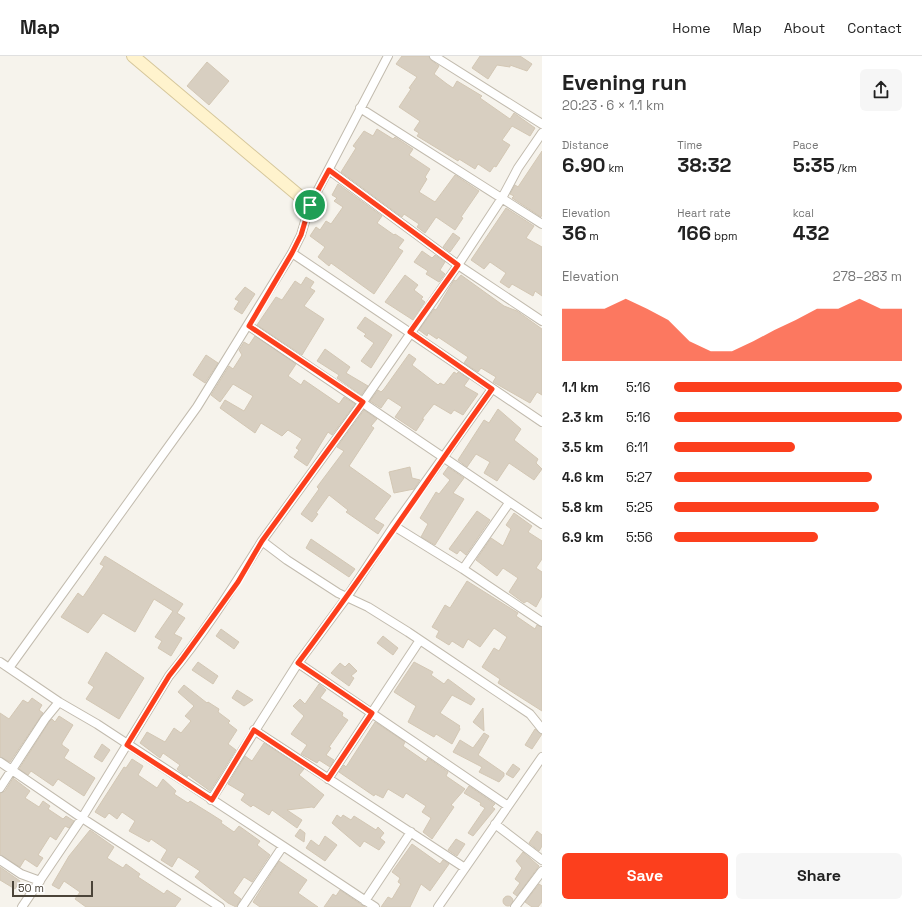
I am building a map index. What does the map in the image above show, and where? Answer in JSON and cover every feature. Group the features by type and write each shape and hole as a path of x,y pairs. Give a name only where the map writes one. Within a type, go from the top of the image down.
{"street":[{"path":"133,56 310,205"},
{"path":"9,668 197,407 214,378 249,326 292,253 301,235 310,205 388,56"},
{"path":"434,56 542,124"},
{"path":"360,108 542,224"},
{"path":"22,907 82,818 169,676 238,582 262,541 363,402 410,332 458,265 502,198 518,168 542,133"},
{"path":"329,170 458,265 542,321"},
{"path":"292,253 542,422"},
{"path":"249,326 363,402 442,458 542,524"},
{"path":"212,800 254,730 298,663 347,597 394,526 492,389"},
{"path":"463,569 510,503"},
{"path":"394,526 463,569 542,622"},
{"path":"262,541 287,560 347,597 368,607 420,640 530,714 542,729"},
{"path":"328,779 420,640"},
{"path":"0,662 59,702 97,724 375,907"},
{"path":"298,663 508,806"},
{"path":"0,788 11,769 59,702"},
{"path":"254,730 465,868"},
{"path":"438,907 542,757"},
{"path":"0,762 82,818 220,907"},
{"path":"495,824 542,860"},
{"path":"365,901 411,832"},
{"path":"242,907 283,846"},
{"path":"0,860 21,874 40,881"},
{"path":"515,907 542,871"}],"building":[{"path":"402,56 429,56 431,60 439,66 434,74 447,84 453,88 457,81 482,96 480,98 510,119 514,113 535,128 530,136 512,126 502,140 510,145 496,167 494,166 490,172 478,164 475,169 459,159 458,161 417,136 419,133 414,130 420,121 399,107 411,89 409,88 417,77 396,64"},
{"path":"480,56 520,56 532,64 527,71 510,65 510,67 497,65 488,79 472,68"},
{"path":"207,62 229,81 209,105 187,86"},
{"path":"377,129 393,139 395,137 413,149 409,155 430,169 425,177 427,179 419,192 435,202 455,175 479,191 461,217 463,218 455,230 436,217 425,233 417,227 419,224 404,214 402,217 341,172 356,148 353,146 364,131 373,136"},
{"path":"542,151 541,217 512,198 514,196 510,194 515,185 518,187"},
{"path":"338,184 382,216 377,223 404,240 398,248 403,251 374,294 331,263 329,266 318,257 325,247 310,236 316,227 320,230 326,221 331,224 343,207 334,201 337,198 332,195"},
{"path":"506,208 534,226 526,238 542,247 542,296 535,291 533,296 512,284 509,288 500,282 506,273 490,262 484,269 471,260"},
{"path":"453,233 460,238 450,252 443,247"},
{"path":"422,251 432,258 435,255 445,262 440,270 445,274 439,282 426,274 428,271 414,262"},
{"path":"405,275 418,285 414,290 423,297 421,299 425,302 413,320 385,302"},
{"path":"461,275 504,306 517,311 542,329 542,395 537,392 530,403 493,382 496,377 481,368 478,372 464,363 468,357 438,337 437,339 428,333 427,336 419,330 434,309 436,310 454,280 456,281"},
{"path":"306,277 314,282 310,288 315,291 304,306 324,319 302,355 257,325 276,297 282,300 295,281 301,285"},
{"path":"245,287 255,294 242,314 234,309 239,301 235,299"},
{"path":"365,317 392,335 371,368 361,361 374,343 364,336 366,334 357,328"},
{"path":"255,336 296,364 288,376 301,385 304,380 339,404 344,397 355,404 332,435 328,432 307,466 294,457 299,450 296,448 302,439 288,430 282,436 261,423 255,433 220,408 225,400 244,411 253,396 233,384 220,402 211,395 229,366 233,369 242,355 239,350 244,342 249,345"},
{"path":"325,349 350,367 346,373 368,386 361,395 337,378 339,375 317,361"},
{"path":"409,354 416,359 412,365 438,385 440,383 444,385 454,372 457,374 458,372 469,379 464,386 478,394 463,415 454,410 451,414 434,404 422,419 424,419 416,431 395,417 402,407 388,398 381,408 370,401 378,390 381,392 384,389"},
{"path":"206,355 218,363 205,383 193,375"},
{"path":"498,409 521,429 514,440 538,459 536,463 542,469 534,480 509,463 497,481 484,473 490,462 476,454 467,467 458,460 484,420 489,423"},
{"path":"364,410 377,419 371,426 374,428 349,466 391,496 374,519 384,525 378,534 346,512 348,510 329,495 316,513 318,514 312,522 301,514 319,489 317,487 344,451 337,447"},
{"path":"410,467 412,478 420,480 414,489 394,493 389,472"},
{"path":"448,467 464,478 453,493 464,499 435,545 421,537 428,524 420,518 436,492 439,494 450,480 443,474"},
{"path":"477,511 490,520 466,555 460,550 457,554 449,549"},
{"path":"514,513 532,526 528,532 542,541 542,559 536,568 542,572 542,596 536,607 527,601 524,603 509,592 518,578 503,568 497,576 476,560 491,538 503,546 511,529 506,525"},
{"path":"311,539 355,569 349,577 306,548"},
{"path":"105,556 183,604 177,613 185,618 174,634 182,638 171,656 158,648 162,641 155,637 173,611 154,599 135,632 103,613 88,633 61,617 78,593 83,597 104,566 100,564"},
{"path":"467,581 518,613 516,616 535,629 537,625 542,627 542,711 498,683 500,679 482,667 494,648 499,651 507,637 494,628 480,647 468,639 463,648 452,641 449,645 436,637 439,631 432,627 445,605 450,608"},
{"path":"221,629 239,642 234,649 216,636"},
{"path":"383,636 398,648 393,655 377,643"},
{"path":"106,652 144,678 119,719 86,699 94,687 88,683"},
{"path":"198,662 218,676 213,684 192,670"},
{"path":"414,662 433,672 431,675 444,684 448,679 475,699 471,705 452,695 440,713 460,726 460,729 452,744 436,734 434,737 408,722 416,706 394,692"},
{"path":"340,663 345,667 349,663 357,671 351,676 354,678 349,686 331,673"},
{"path":"319,684 326,690 320,698 343,713 342,716 348,720 329,747 331,748 326,755 334,760 330,767 319,760 317,763 301,754 307,745 291,734 304,716 293,706 300,699 305,704"},
{"path":"184,685 207,703 208,702 219,709 218,712 230,721 228,723 237,730 228,744 236,750 210,791 177,769 180,765 163,753 160,758 140,743 147,732 165,742 174,728 181,733 191,721 185,716 194,706 178,692"},
{"path":"237,690 253,700 244,706 232,698"},
{"path":"32,698 42,705 39,710 43,713 10,762 0,757 0,713 9,719 23,700 28,703"},
{"path":"483,708 484,731 473,722"},
{"path":"59,716 73,725 62,743 62,745 69,750 64,758 95,778 84,796 58,779 53,786 31,771 28,775 19,769 49,722 52,719 55,722"},
{"path":"375,722 405,742 403,746 426,762 428,758 448,772 446,776 465,789 451,805 454,807 432,839 423,832 431,818 422,812 426,806 406,793 403,798 388,789 383,798 375,794 374,796 339,772 344,765 346,767"},
{"path":"535,729 542,734 532,749 525,745"},
{"path":"484,733 489,736 478,755 504,773 504,776 499,782 479,772 482,767 453,752 460,740 473,748"},
{"path":"264,743 304,769 299,775 324,795 314,808 287,810 302,820 297,828 272,810 269,815 253,805 251,807 241,800 245,794 228,784 245,756 252,761"},
{"path":"102,744 110,750 102,762 94,757"},
{"path":"132,759 143,766 138,775 157,788 163,779 176,791 174,794 188,803 190,801 211,814 222,821 221,823 234,832 239,826 260,841 257,845 270,855 252,882 244,877 233,893 241,899 236,907 228,903 195,877 200,871 180,858 178,857 172,867 161,860 167,850 151,839 149,842 129,831 135,821 122,812 117,819 109,813 105,818 95,812 124,767 126,768"},
{"path":"513,764 520,769 513,778 506,774"},
{"path":"13,778 30,791 25,798 39,807 43,801 50,806 48,809 63,819 66,816 74,821 69,828 65,826 56,840 50,836 38,855 43,858 37,867 25,859 20,867 0,855 0,793 5,791"},
{"path":"469,786 495,804 492,807 495,809 473,836 468,833 485,808 480,805 481,803 464,793"},
{"path":"337,815 341,818 343,815 351,820 354,816 376,830 378,827 384,833 380,838 385,842 379,850 364,841 360,847 332,823"},
{"path":"300,829 305,833 304,842 295,836"},
{"path":"90,830 114,847 107,858 123,868 126,864 140,874 138,877 164,894 167,890 181,899 175,907 86,907 75,899 80,892 64,881 59,889 52,885 69,856"},
{"path":"537,831 542,835 542,846 539,851 529,843"},
{"path":"325,836 337,845 325,861 306,848 311,840 319,846"},
{"path":"456,839 465,844 457,856 448,850"},
{"path":"412,844 440,864 443,860 449,864 430,891 421,884 410,907 381,907 388,897 392,899 401,884 398,882 400,878 392,872"},
{"path":"523,852 539,866 517,896 513,893 520,883 515,879 522,868 516,861"},
{"path":"279,861 307,880 298,893 318,907 260,907 253,902"},
{"path":"0,867 20,881 15,889 0,880"},
{"path":"539,884 542,886 542,902 538,907 532,907 525,902"},
{"path":"340,890 365,907 324,907 333,894 336,896"},
{"path":"506,896 510,896 513,901 510,906 506,906 503,903 503,899"}],"route":[{"path":"329,170 458,265 410,332 492,389 394,526 347,597 298,663 372,713 328,779 254,730 212,800 127,745 169,676 238,582 262,541 363,402 249,326 292,253 301,235 310,205 329,170"}]}
